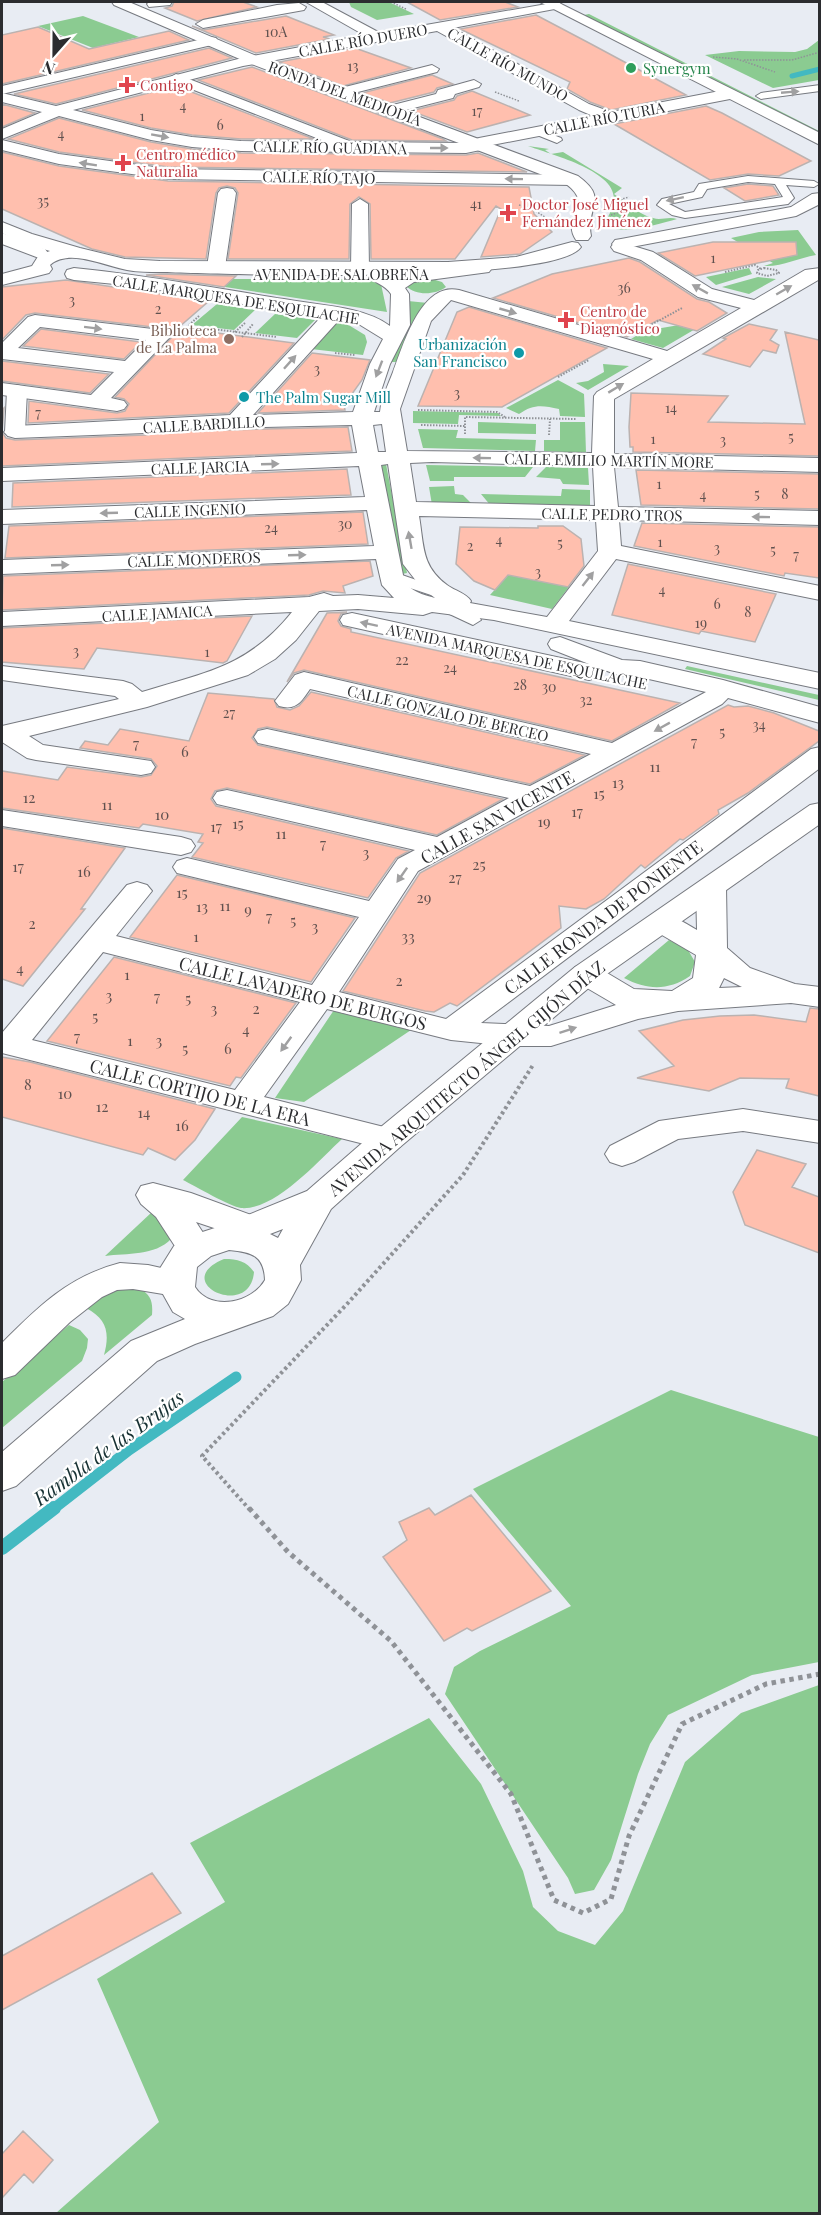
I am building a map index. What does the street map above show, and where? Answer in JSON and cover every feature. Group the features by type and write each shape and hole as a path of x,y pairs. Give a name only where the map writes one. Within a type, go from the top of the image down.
{"street":[{"name":"RONDA DEL MEDIODÍA","path":"119,2 254,60 482,144 572,180"},
{"path":"313,2 378,37"},
{"path":"558,3 819,140"},
{"path":"558,3 760,96 819,127"},
{"name":"CALLE RÍO DUERO","path":"2,134 57,111 176,78 254,60 558,3"},
{"path":"203,24 299,7"},
{"name":"CALLE RÍO MUNDO","path":"439,26 584,107 609,117"},
{"path":"2,90 211,41"},
{"path":"350,90 432,69"},
{"path":"176,78 352,147"},
{"path":"390,110 448,94 443,93 474,84"},
{"name":"CALLE RÍO TURIA","path":"482,144 536,131 730,94"},
{"name":"CALLE RÍO GUADIANA","path":"2,97 151,135 192,142 241,146 466,148 482,144"},
{"name":"CALLE RÍO TAJO","path":"2,145 59,159 228,184 572,180"},
{"path":"216,267 228,184 241,146"},
{"path":"572,180 582,185 589,204 579,228 599,244 647,256 705,293 756,306"},
{"name":"AVENIDA DE SALOBREÑA","path":"87,267 339,264 368,272 503,263 528,260 599,244 796,211 818,190"},
{"path":"360,204 368,272 384,278 398,290 420,298 447,296 667,357"},
{"name":"AVENIDA DE SALOBREÑA","path":"728,224 818,221"},
{"path":"2,227 26,238 74,252 87,267"},
{"path":"2,238 42,260"},
{"path":"26,238 54,273 87,267"},
{"name":"AVENIDA DE SALOBREÑA","path":"87,267 427,275 485,273 599,244"},
{"path":"2,249 42,260"},
{"path":"2,279 57,254 74,252"},
{"path":"392,580 371,460 361,418 380,364 400,325 398,290 409,277 488,268 503,263"},
{"name":"CALLE MARQUESA DE ESQUILACHE","path":"87,267 135,280 362,318 393,338"},
{"path":"431,601 425,580 415,564 390,409 422,319 466,281 485,273"},
{"path":"553,626 610,551 603,461 604,396 756,306 812,274 819,273"},
{"path":"236,421 335,313"},
{"path":"2,352 35,321 161,336 96,402"},
{"path":"2,352 129,368"},
{"path":"15,432 10,390 174,413 176,423"},
{"name":"CALLE BARDILLO","path":"15,432 236,421 361,418 393,422"},
{"name":"CALLE JARCIA","path":"2,475 399,458"},
{"name":"CALLE EMILIO MARTÍN MORE","path":"399,458 819,465"},
{"name":"CALLE INGENIO","path":"2,517 378,503"},
{"name":"CALLE PEDRO TROS","path":"405,509 819,518"},
{"path":"610,551 819,593"},
{"name":"CALLE MONDEROS","path":"2,567 387,552"},
{"name":"AVENIDA MARQUESA DE ESQUILACHE","path":"392,580 397,591 484,616 618,666 640,669"},
{"name":"CALLE JAMAICA","path":"310,607 363,586 392,580"},
{"name":"CALLE JAMAICA","path":"2,619 310,607 358,602 431,601"},
{"path":"4,734 138,702 240,670 266,654 287,635 310,607"},
{"name":"AVENIDA MARQUESA DE ESQUILACHE","path":"310,607 819,716"},
{"name":"AVENIDA MARQUESA DE ESQUILACHE","path":"484,616 553,626 819,681"},
{"name":"AVENIDA MARQUESA DE ESQUILACHE","path":"609,638 608,645 616,657 640,669 718,694"},
{"path":"2,673 123,689 138,702"},
{"name":"CALLE GONZALO DE BERCEO","path":"288,701 304,680 618,752"},
{"name":"CALLE SAN VICENTE","path":"243,1102 320,997 408,865 534,795 618,752 718,694"},
{"path":"4,734 36,752 141,767"},
{"path":"267,737 534,795"},
{"name":"CALLE RONDA DE PONIENTE","path":"451,1030 819,755"},
{"path":"227,798 441,847"},
{"name":"AVENIDA ARQUITECTO ÁNGEL GIJÓN DÍAZ","path":"2,1475 144,1351 182,1334 255,1311 273,1299 283,1282 283,1264 302,1226 319,1200 388,1139 586,974 819,812"},
{"path":"2,818 184,856 376,912"},
{"path":"678,1000 708,982 712,951 711,887"},
{"path":"6,1044 97,941 137,891"},
{"path":"661,922 712,951 739,975 805,995"},
{"name":"CALLE LAVADERO DE BURGOS","path":"97,941 451,1030 511,1036 551,1036 633,1010 678,1000"},
{"path":"586,974 627,998 678,1000 805,995"},
{"name":"CALLE CORTIJO DE LA ERA","path":"6,1044 388,1139"},
{"path":"622,1154 671,1129 743,1120 819,1132"},
{"path":"10,1346 99,1283 119,1276 182,1271 168,1208 149,1193 175,1198 224,1221 240,1233"},
{"name":"AVENIDA ARQUITECTO ÁNGEL GIJÓN DÍAZ","path":"144,1351 171,1306 182,1271 211,1241 240,1233 319,1200"},
{"name":"AVENIDA ARQUITECTO ÁNGEL GIJÓN DÍAZ","path":"240,1233 271,1250 283,1264"},
{"name":"AVENIDA ARQUITECTO ÁNGEL GIJÓN DÍAZ","path":"182,1271 188,1305 207,1314 230,1317"}],"lane":[{"path":"760,96 819,88"},
{"path":"536,131 557,140"},
{"path":"778,181 789,198 780,203 685,215 662,205 666,201 698,195 703,186 748,178 778,181 818,190"}],"path":[{"path":"709,59 789,60 804,58 819,52"},
{"path":"705,57 740,60 778,74"},
{"path":"735,60 778,74"},
{"path":"608,216 619,212 623,206 622,199 629,196"},
{"path":"520,206 545,216 550,222 561,223"},
{"path":"721,273 755,265 761,268"},
{"path":"643,330 683,307"},
{"path":"303,348 371,357 380,364"},
{"path":"558,377 589,360"},
{"path":"415,410 497,412 506,418"},
{"path":"465,436 465,417 603,420"},
{"path":"548,438 550,419"},
{"path":"393,422 465,426"},
{"path":"551,1036 463,1175 347,1304 202,1456 288,1552 391,1641 511,1794 554,1900 583,1913 611,1899 629,1836 682,1724 766,1684 819,1674"}],"green space":[{"path":"349,2 389,2 414,14 377,20 351,7"},
{"path":"589,14 819,131 819,135 584,15"},
{"path":"83,16 139,37 93,48 38,26"},
{"path":"819,40 819,80 773,88 705,55 739,51 795,52 807,49"},
{"path":"528,146 549,149 545,150 550,154 538,149"},
{"path":"563,152 622,188 614,194 643,214 656,219 677,219 639,228 611,228 604,224 611,212 614,199 611,189 604,180 579,165 551,154"},
{"path":"798,230 816,255 771,266 764,266 773,263 731,238 759,232"},
{"path":"749,268 752,274 716,285 706,277"},
{"path":"758,277 776,279 749,294 722,287"},
{"path":"190,279 372,279 381,284 387,312 186,281"},
{"path":"432,279 442,282 446,287 437,292 420,293 406,286 409,282"},
{"path":"408,301 428,303 398,362 391,362 407,326"},
{"path":"217,304 255,310 234,330 192,325"},
{"path":"275,314 315,320 297,338 255,333"},
{"path":"335,321 347,324 365,335 367,342 363,355 311,349"},
{"path":"685,324 697,328 663,348 631,339 644,331"},
{"path":"603,364 629,366 588,390 576,383 588,381 604,372"},
{"path":"558,380 584,394 585,417 560,416 559,409 548,407 533,407 519,414 506,408"},
{"path":"413,411 498,413 501,416 459,415 458,424 413,423"},
{"path":"478,422 536,424 536,434 478,433"},
{"path":"560,422 585,422 586,453 544,451 544,440 560,440"},
{"path":"418,429 458,430 456,438 536,440 535,451 423,448"},
{"path":"386,464 407,573 402,574 379,465"},
{"path":"426,465 533,467 525,477 454,477 454,481 430,481"},
{"path":"546,467 588,468 589,485 563,484 560,479 536,477"},
{"path":"454,486 455,494 463,495 473,505 432,505 429,487"},
{"path":"562,489 590,490 590,508 491,506 481,494 561,496"},
{"path":"508,575 569,587 552,609 490,595"},
{"path":"687,666 819,695 819,700 685,669"},
{"path":"669,940 688,950 695,962 690,976 674,984 657,987 641,985 624,978"},
{"path":"334,1010 411,1030 304,1102 275,1098"},
{"path":"242,1117 342,1139 282,1193 254,1207 236,1207 183,1180"},
{"path":"152,1212 163,1219 171,1239 149,1251 105,1256"},
{"path":"224,1259 241,1261 254,1272 249,1286 240,1294 228,1295 216,1292 208,1286 204,1278 209,1268"},
{"path":"139,1288 150,1299 152,1315 104,1355 107,1340 105,1327 99,1317 86,1308 109,1290"},
{"path":"69,1325 80,1330 88,1339 82,1361 2,1428 2,1382"},
{"path":"671,1390 819,1437 819,1662 752,1675 668,1715 650,1744 638,1774 611,1860 594,1890 575,1894 568,1878 445,1694 454,1667 480,1651 571,1606 473,1489"},
{"path":"819,1685 819,2213 56,2213 159,2122 97,1979 225,1902 190,1843 429,1718 481,1784 523,1871 533,1907 558,1931 595,1945 623,1911 685,1762 741,1713"}],"building":[{"path":"174,2 243,2 257,7 197,21 165,8 172,6"},
{"path":"407,2 505,2 518,7 440,20"},
{"path":"536,15 686,95 611,110 590,102 567,89 570,82 460,29"},
{"path":"286,16 334,35 323,37 330,39 256,53 192,26 203,30"},
{"path":"38,27 89,49 169,31 189,40 2,84 2,35"},
{"path":"209,48 232,58 56,104 14,94"},
{"path":"355,48 411,68 343,86 279,62"},
{"path":"252,67 446,141 352,140 198,80"},
{"path":"432,75 453,84 437,88 434,92 390,103 362,93"},
{"path":"176,86 314,139 241,139 192,135 151,128 82,110"},
{"path":"472,91 530,115 467,132 411,111 454,100 457,96"},
{"path":"2,104 35,113 2,127"},
{"path":"706,106 811,161 779,176 748,174 710,180 614,124"},
{"path":"59,118 151,142 192,149 241,153 466,155 478,153 527,172 168,167 59,152 8,139"},
{"path":"2,152 59,166 168,181 529,187 534,214 552,232 520,254 481,257 501,209 496,206 455,259 371,259 370,204 359,197 350,204 349,259 228,259 238,193 235,188 227,186 219,188 216,193 206,259 125,257 92,249 2,209"},
{"path":"748,184 773,186 779,195 745,201 724,188"},
{"path":"713,242 796,242 797,255 695,276 658,253"},
{"path":"629,258 640,262 697,299 709,302 727,313 697,331 658,320 627,337 493,298 552,274"},
{"path":"146,275 236,276 224,287"},
{"path":"66,280 209,301 178,328 294,343 229,413 28,423 29,401 117,413 125,411 129,404 124,399 115,397 173,336 170,331 161,328 35,313 26,315 2,340 2,287"},
{"name":"Urbanización San Francisco","path":"469,307 607,348 502,407 418,406 457,312"},
{"path":"749,324 777,330 770,340 779,345 776,353 763,350 750,367 703,354 726,339 723,338"},
{"path":"41,329 141,342 124,359 23,346"},
{"path":"785,332 819,340 819,456 633,452 633,447 630,447 629,427 631,393 728,396 708,422 805,424"},
{"path":"312,353 370,360 362,380 344,405 345,410 258,413"},
{"path":"2,361 109,374 90,393 2,381"},
{"path":"348,427 352,451 2,466 2,432 6,438 15,440 145,435 176,431"},
{"path":"347,469 351,495 12,507 13,483"},
{"path":"636,470 819,474 819,509 641,505"},
{"path":"363,512 368,544 5,558 9,526"},
{"path":"642,523 819,527 819,578 785,573 784,576 634,546"},
{"path":"538,526 563,526 581,539 584,566 568,587 508,575 495,590 474,581 456,564 460,527 538,528"},
{"path":"370,561 373,576 343,586 345,593 323,591 309,595 2,610 3,576"},
{"path":"628,564 776,594 755,642 701,631 699,634 612,615"},
{"path":"347,612 341,614 338,621 341,626 351,629 351,632 680,703 612,741 304,670 294,673 287,682 327,613"},
{"path":"252,616 227,661 223,663 97,648 84,669 2,662 2,628"},
{"path":"311,692 585,755 530,784 267,727 258,729 252,738 258,745 503,799 437,835 227,788 215,791 211,799 216,806 409,851 396,858 368,898 192,857 203,843 198,842 203,834 143,824 139,828 2,808 2,771 58,780 67,767 141,777 151,775 157,766 151,759 80,748 85,741 108,745 120,729 189,741 208,693 274,699 277,707 290,710 299,706"},
{"path":"728,705 748,706 774,713 819,731 819,741 748,793 718,810 719,814 683,840 680,839 645,868 641,865 604,899 586,909 559,906 561,928 457,1006 450,1003 434,1012 425,1011 343,991 420,873"},
{"path":"2,828 125,848 81,909 85,909 23,986 2,979"},
{"path":"177,875 355,918 311,982 130,937"},
{"path":"114,957 296,1003 241,1078 236,1077 230,1086 47,1041"},
{"path":"810,1008 819,1009 819,1096 786,1088 789,1079 740,1078 709,1091 637,1078 674,1066 639,1031 683,1020 720,1016 754,1015 806,1022"},
{"path":"2,1057 215,1109 195,1140 175,1160 148,1148 143,1155 2,1117"},
{"path":"757,1150 806,1164 792,1187 819,1197 819,1253 745,1225 733,1192"},
{"path":"471,1495 551,1591 472,1631 467,1628 444,1641 383,1557 407,1540 399,1522 429,1508 435,1515"},
{"path":"152,1873 181,1913 2,2010 2,1956"},
{"path":"23,2131 53,2160 33,2183 24,2174 2,2198 2,2154"}],"waterway":[{"path":"792,76 820,69"},
{"name":"Rambla de las Brujas","path":"52,1510 129,1450 236,1377"},
{"name":"Rambla de las Brujas","path":"2,1548 54,1508"}],"place":[{"name":"Synergym","path":"631,68"},
{"name":"Contigo","path":"127,85"},
{"name":"Centro médico Naturalia","path":"123,163"},
{"name":"Doctor José Miguel Fernández Jiménez","path":"508,213"},
{"name":"Centro de Diagnóstico","path":"566,320"},
{"name":"Biblioteca de La Palma","path":"229,339"},
{"name":"Urbanización San Francisco","path":"519,353"},
{"name":"The Palm Sugar Mill","path":"244,397"}]}
